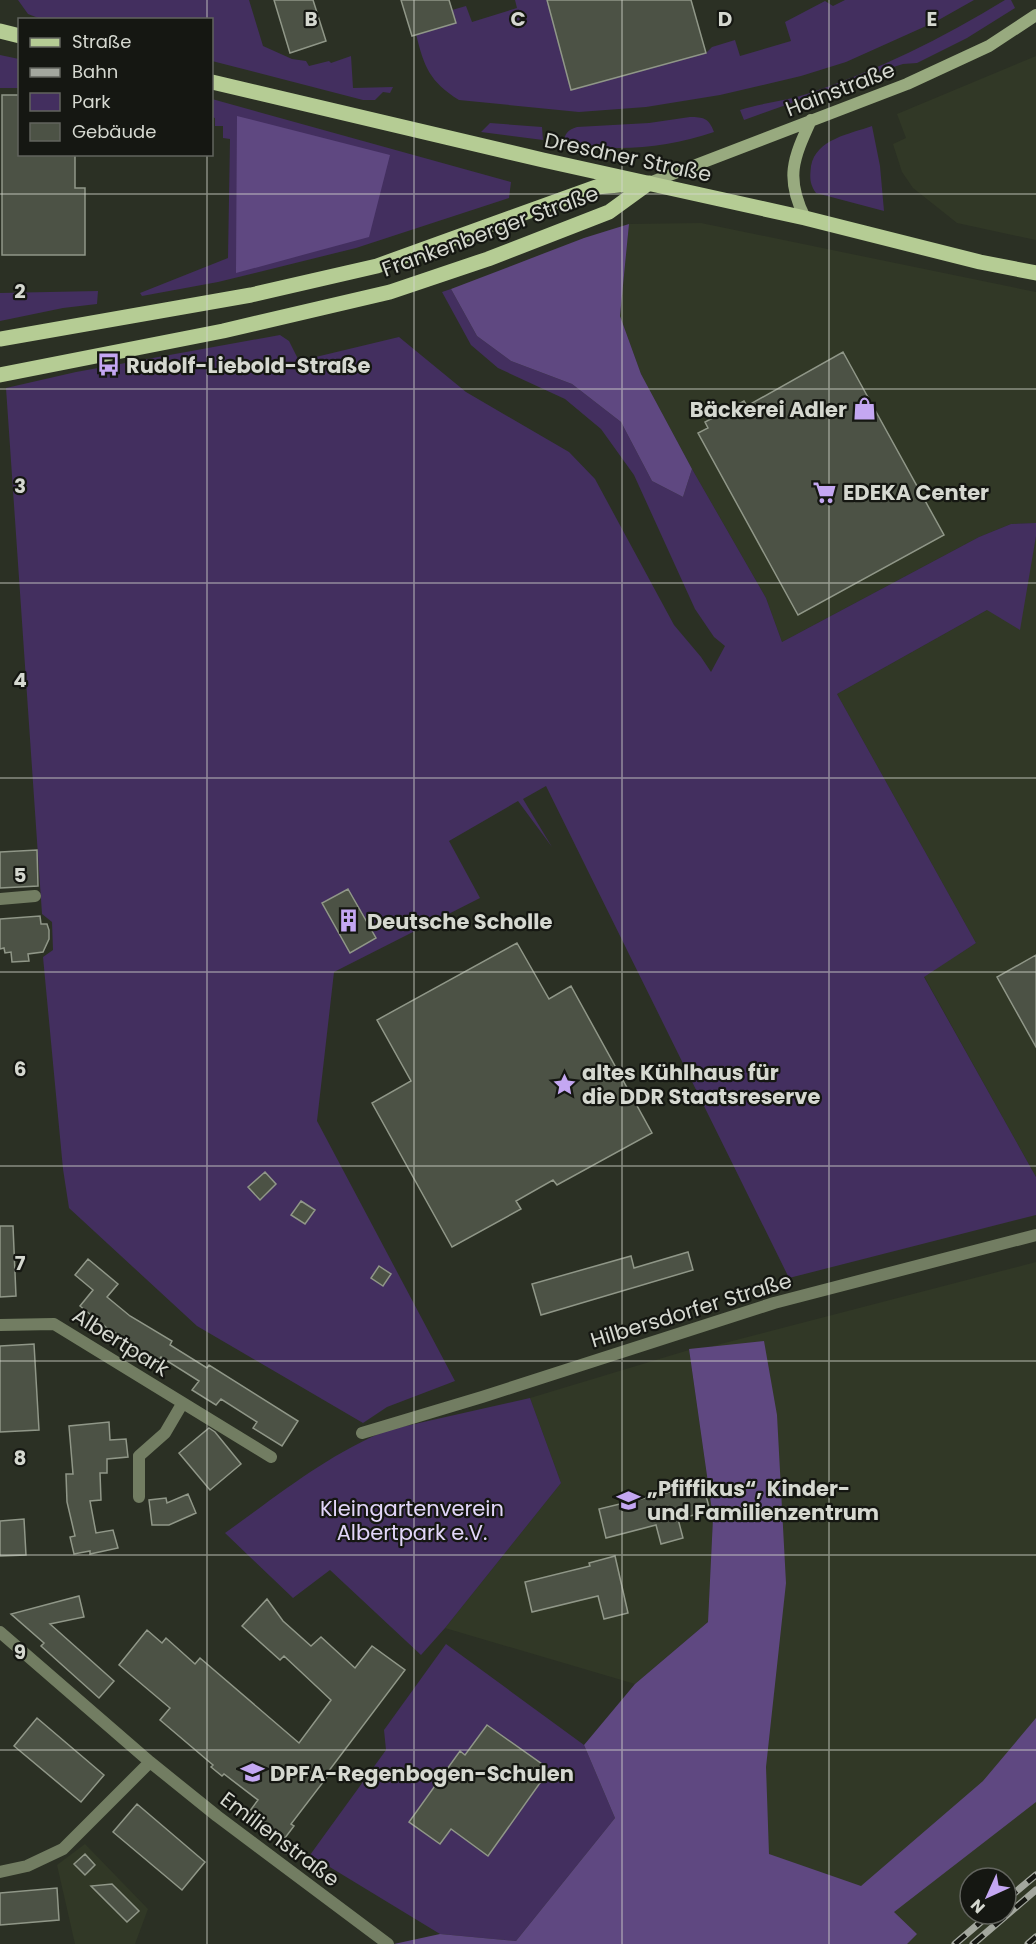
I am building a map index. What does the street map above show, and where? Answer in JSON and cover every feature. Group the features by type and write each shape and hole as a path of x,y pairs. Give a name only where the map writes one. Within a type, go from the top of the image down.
{"main road":[{"name":"Hainstraße","path":"649,183 907,84 989,46 1036,15"},
{"path":"0,31 18,36"},
{"name":"Dresdner Straße","path":"213,82 543,160 805,218 980,262 1036,273"},
{"path":"805,218 795,199 794,160 811,120"},
{"name":"Frankenberger Straße","path":"0,339 251,295 377,266 596,187 649,183"},
{"name":"Frankenberger Straße","path":"0,375 223,331 390,292 488,259 609,212 649,183"}],"street":[{"path":"0,899 35,896"},
{"name":"Hilbersdorfer Straße","path":"362,1432 482,1397 774,1303 1036,1235"},
{"name":"Albertpark","path":"0,1326 54,1324 271,1457"},
{"name":"Albertpark","path":"139,1497 139,1456 165,1433 182,1404"},
{"name":"Emilienstraße","path":"0,1632 150,1762 235,1830 388,1944"},
{"path":"0,1872 27,1866 63,1849 150,1762"}],"shaded area":[{"path":"1036,56 1036,240 957,223 913,188 902,172 893,144 906,138 897,114"},
{"path":"237,116 390,155 369,237 236,273"},
{"path":"701,223 1036,292 1036,523 1011,524 979,537 782,642 766,598 641,374 620,316 629,224"},
{"path":"629,224 620,316 641,374 692,469 683,497 652,481 621,422 572,384 511,361 477,336 451,289 584,238"},
{"path":"1036,536 1036,1177 924,976 976,943 837,694 987,610 1030,565"},
{"path":"1036,1262 1036,1944 634,1944 725,1757 713,1346"},
{"path":"764,1341 777,1415 786,1583 766,1767 769,1854 861,1886 983,1781 1036,1718 1036,1802 894,1912 917,1934 907,1944 394,1944 440,1934 516,1941 615,1818 584,1745 635,1684 708,1622 713,1518 689,1349"},
{"name":"„Pfiffikus“, Kinder- und Familienzentrum","path":"689,1350 713,1518 708,1622 635,1684 445,1628 561,1483 530,1398"},
{"path":"85,1844 148,1909 135,1944 75,1944 57,1865"}],"green space":[{"path":"18,0 249,0 263,46 292,59 306,61 309,66 329,61 331,63 351,56 353,88 393,87 390,93 383,92 375,100 363,100 213,61 213,18 38,18 28,14"},
{"path":"515,0 547,0 572,90 706,53 712,47 735,40 740,56 791,41 785,22 825,1 833,6 845,0 974,0 935,22 846,62 801,76 720,95 646,107 579,112 459,100 441,87 430,73 425,65 416,34 455,23 452,10 466,6 472,22 517,8"},
{"path":"1005,0 1011,0 1015,8 967,38 917,63 903,64 884,70 744,120 740,110 807,94 858,75 933,40"},
{"path":"0,55 18,59 18,88 0,88"},
{"path":"213,99 511,182 509,198 356,248 218,282 142,296 140,293 228,258 230,139 223,138 223,126 215,126 213,117"},
{"path":"690,117 705,119 714,132 677,142 639,147 582,146 563,143 567,133 577,127 649,123"},
{"path":"490,123 542,127 543,140 481,132"},
{"path":"872,126 880,166 884,211 816,193 811,183 811,166 820,149 844,135"},
{"path":"451,289 477,336 511,361 572,384 621,422 652,481 683,497 692,469 766,598 782,642 979,537 1011,524 1036,523 1036,536 1020,630 987,610 837,694 976,943 924,977 1036,1177 1036,1215 789,1278 546,786 523,799 552,847 518,801 449,841 480,898 334,972 317,1121 455,1381 387,1407 363,1423 197,1326 69,1208 63,1169 43,957 53,950 52,922 42,914 6,388 76,372 280,335 289,341 299,361 399,337 466,392 569,452 595,479 674,625 711,672 725,646 714,637 695,609 634,475 601,429 565,399 498,368 471,345 442,292"},
{"path":"98,291 97,304 63,308 0,321 0,293"},
{"name":"Kleingartenverein Albertpark e.V.","path":"530,1398 561,1483 421,1655 330,1570 293,1598 225,1533 324,1463 388,1430"},
{"path":"446,1644 584,1745 615,1818 516,1941 440,1934 310,1855 386,1750 384,1730"}],"building":[{"path":"274,0 313,0 326,41 290,53"},
{"path":"401,0 449,0 456,23 412,36"},
{"path":"547,0 691,0 706,53 571,90"},
{"path":"2,95 18,95 18,156 75,156 75,188 85,188 85,255 2,255"},
{"name":"EDEKA Center","path":"843,352 944,535 798,615 698,433 708,428 705,422 744,401 747,406"},
{"path":"37,850 38,886 0,888 0,852"},
{"name":"Deutsche Scholle","path":"348,889 376,938 350,953 322,903"},
{"path":"40,916 41,924 47,924 49,930 49,939 43,952 28,954 29,961 12,962 11,952 5,953 4,948 0,949 0,919"},
{"path":"517,943 549,999 571,986 652,1133 557,1185 553,1180 516,1201 521,1209 452,1247 372,1103 411,1081 377,1020"},
{"path":"1036,955 1036,1047 997,977"},
{"path":"265,1172 276,1184 260,1200 248,1187"},
{"path":"301,1201 315,1210 305,1224 291,1215"},
{"path":"0,1226 13,1226 16,1296 0,1297"},
{"path":"688,1252 693,1270 541,1315 532,1284 631,1256 634,1268"},
{"path":"88,1259 118,1284 107,1297 130,1316 172,1341 170,1345 207,1368 209,1365 298,1421 282,1446 253,1428 257,1422 221,1399 216,1405 192,1390 199,1381 161,1357 156,1364 127,1347 130,1342 107,1328 80,1306 93,1290 75,1275"},
{"path":"379,1266 391,1274 383,1286 371,1278"},
{"path":"34,1344 39,1430 0,1432 0,1346"},
{"path":"109,1422 110,1440 126,1439 128,1457 107,1459 107,1473 100,1473 101,1500 90,1501 96,1533 113,1530 118,1548 90,1554 90,1551 74,1554 70,1537 75,1536 67,1502 66,1474 73,1474 69,1426"},
{"path":"209,1428 215,1432 241,1464 210,1490 179,1453"},
{"path":"703,1484 710,1511 678,1519 683,1538 661,1544 656,1525 606,1538 599,1509"},
{"path":"188,1494 196,1513 169,1525 152,1525 149,1500 166,1498 167,1503"},
{"path":"24,1519 26,1555 0,1556 0,1521"},
{"path":"615,1556 628,1613 604,1619 598,1596 532,1612 525,1582 590,1566 589,1563"},
{"path":"79,1596 84,1617 50,1624 114,1681 99,1698 41,1646 44,1643 11,1614"},
{"path":"267,1599 283,1621 311,1646 321,1637 355,1668 372,1646 405,1670 328,1772 330,1773 291,1824 294,1826 285,1838 280,1834 279,1836 249,1812 258,1800 224,1774 222,1776 211,1767 213,1765 160,1720 170,1708 119,1665 147,1630 162,1643 166,1638 195,1664 200,1658 299,1743 331,1700 284,1656 280,1660 242,1626"},
{"path":"37,1718 104,1775 81,1802 14,1746"},
{"path":"487,1725 542,1764 532,1777 540,1783 488,1856 451,1829 440,1844 409,1822 460,1751 465,1755"},
{"path":"137,1804 205,1862 182,1890 113,1832"},
{"path":"85,1854 95,1865 85,1875 74,1864"},
{"path":"112,1884 139,1911 127,1922 91,1886"},
{"path":"57,1888 59,1920 0,1925 0,1893"}],"railway":[{"path":"1018,1890 1036,1875"},
{"path":"973,1944 1036,1890"},
{"path":"955,1944 976,1926"},
{"path":"1028,1944 1036,1937"}],"place":[{"name":"Rudolf-Liebold-Straße","path":"108,365"},
{"name":"Bäckerei Adler","path":"865,409"},
{"name":"EDEKA Center","path":"825,492"},
{"name":"Deutsche Scholle","path":"349,921"},
{"name":"altes Kühlhaus für die DDR Staatsreserve","path":"564,1084"},
{"name":"„Pfiffikus“, Kinder- und Familienzentrum","path":"629,1500"},
{"name":"DPFA-Regenbogen-Schulen","path":"252,1773"}]}
